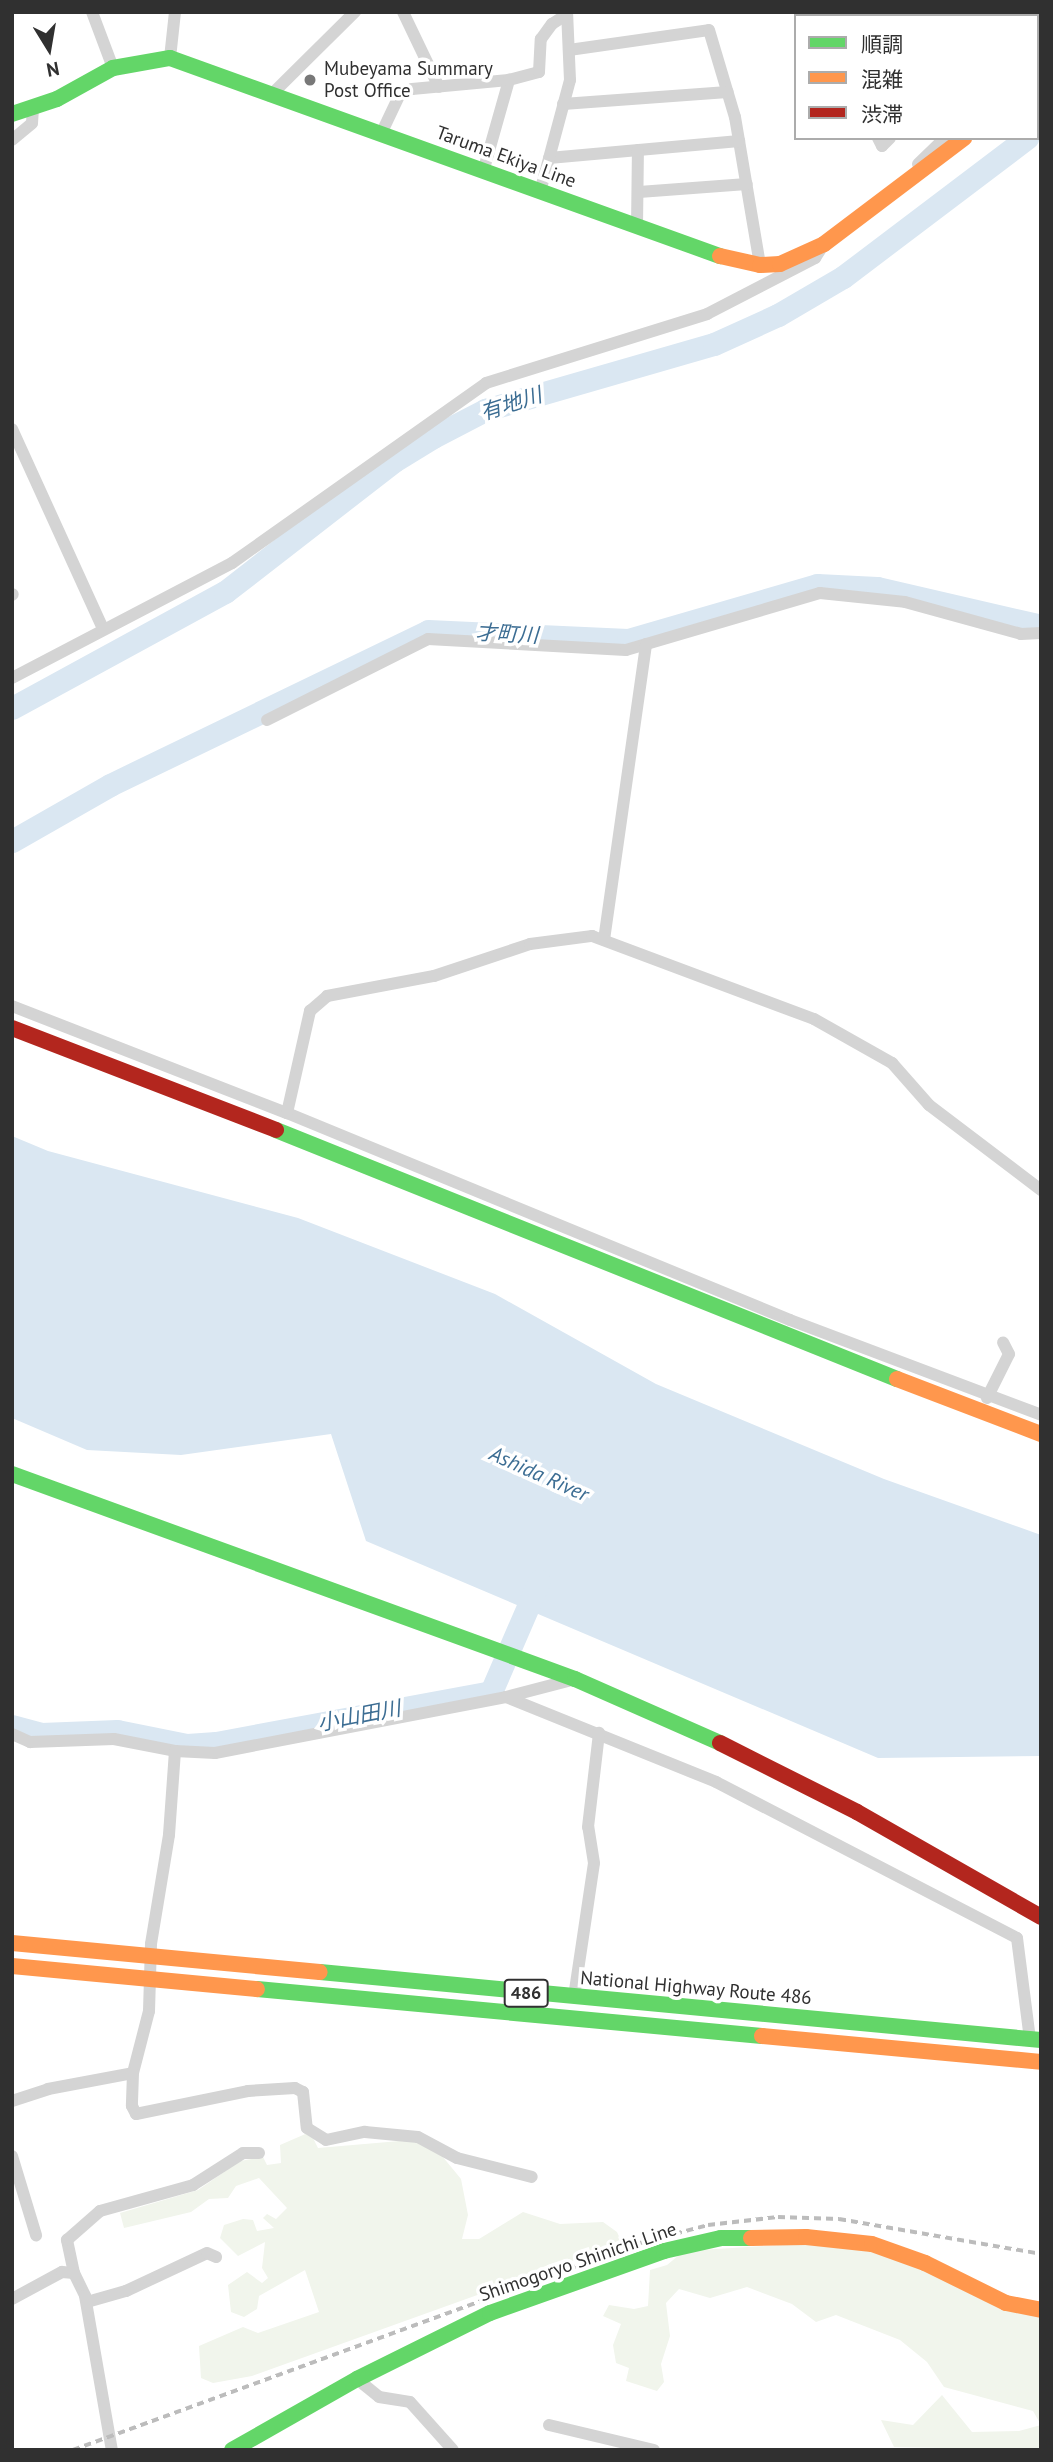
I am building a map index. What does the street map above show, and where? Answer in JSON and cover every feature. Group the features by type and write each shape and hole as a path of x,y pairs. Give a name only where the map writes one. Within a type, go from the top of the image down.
{"main road":[{"path":"12,114 33,109 113,68 170,58"},
{"name":"Taruma Ekiya Line","path":"170,58 637,227 734,261 760,265 780,264 824,244 961,140"},
{"path":"12,1028 1041,1434"},
{"path":"12,1474 575,1679 720,1743 857,1812 1041,1917"},
{"name":"National Highway Route 486","path":"12,1943 1035,2040"},
{"name":"486","path":"12,1966 1041,2062"},
{"name":"Shimogoryo Shinichi Line","path":"232,2450 357,2379 490,2313 664,2251 721,2238 806,2238 872,2244 925,2263 1006,2303 1041,2309"}],"street":[{"path":"92,12 113,68"},
{"path":"170,58 175,12"},
{"path":"270,96 355,12"},
{"path":"402,12 439,87"},
{"path":"382,134 400,94 509,80 539,72 541,39 552,24 566,14"},
{"path":"540,192 570,80 566,14"},
{"path":"569,50 709,30 739,141 760,265"},
{"path":"483,172 509,80"},
{"path":"563,104 727,92"},
{"path":"12,140 32,123 33,109"},
{"path":"902,186 903,179 943,140"},
{"path":"549,158 739,141"},
{"path":"637,227 638,150"},
{"path":"639,192 747,184"},
{"path":"12,678 232,563 486,383 707,314 815,258 824,244"},
{"path":"12,429 103,629"},
{"path":"267,720 428,639 626,650 820,593 905,602 1021,634 1041,633"},
{"path":"604,940 646,644"},
{"path":"287,1113 310,1011 327,996 434,976 568,936 604,940 814,1019 892,1063 929,1105 1041,1190"},
{"path":"12,1006 287,1113 987,1398 1041,1415"},
{"path":"987,1398 1009,1354 1003,1342"},
{"path":"12,1734 30,1742 114,1739 175,1751 215,1753 506,1698 575,1679"},
{"path":"506,1698 716,1782 1017,1938 1035,2040"},
{"path":"574,1997 594,1863 588,1827 599,1733"},
{"path":"175,1751 169,1835 155,1902 151,1956 153,1978 134,2073 132,2106 136,2114 248,2091 295,2088 303,2092 307,2128 326,2140 365,2132 418,2137 457,2158 532,2177"},
{"path":"12,2101 48,2089 134,2073"},
{"path":"112,2450 86,2302 74,2273 67,2240 100,2211 193,2185 243,2153 259,2153"},
{"path":"12,2156 36,2235"},
{"path":"86,2302 126,2291 207,2253 216,2257"},
{"path":"12,2299 62,2272 74,2273"},
{"path":"357,2379 379,2397 410,2402 453,2450"},
{"path":"549,2425 654,2450"}],"shaded area":[{"path":"310,2132 318,2148 411,2140 438,2151 461,2179 468,2215 462,2239 479,2239 523,2212 560,2224 603,2222 617,2232 622,2243 252,2376 213,2383 201,2378 199,2346 243,2327 258,2333 319,2312 305,2270 259,2296 257,2309 244,2317 231,2312 228,2285 247,2272 262,2283 268,2278 262,2268 265,2242 238,2256 220,2238 224,2225 243,2219 253,2220 257,2231 274,2228 263,2218 267,2214 276,2219 287,2208 259,2178 236,2186 228,2198 209,2199 191,2212 124,2228 120,2213 198,2190 240,2161 263,2157 267,2165 281,2163 280,2145"},
{"path":"828,2242 883,2253 1041,2315 1041,2425 1033,2411 944,2387 927,2362 900,2340 836,2315 816,2322 792,2304 747,2287 710,2298 679,2289 666,2303 670,2336 661,2364 664,2382 657,2391 626,2381 629,2368 616,2363 613,2345 621,2324 603,2316 609,2305 634,2309 648,2306 650,2270 667,2265 684,2251"},
{"path":"942,2395 972,2432 1019,2431 1041,2425 1041,2450 894,2447 881,2420 913,2425"}],"water":[{"name":"Ashida River","path":"12,1136 48,1151 298,1218 495,1294 656,1384 884,1479 1041,1535 1041,1756 878,1758 366,1541 331,1434 181,1455 87,1450 12,1418"}],"waterway":[{"name":"有地川","path":"12,708 225,592 394,461 485,410 714,344 778,315 843,277 1024,140"},
{"name":"才町川","path":"12,841 110,785 428,631 628,640 817,585 877,588 1041,626"},
{"name":"小山田川","path":"12,1726 41,1734 117,1731 187,1745 216,1743 491,1692 539,1581"}],"railway":[{"path":"73,2450 640,2243 708,2225 778,2217 839,2219 1041,2254"}],"traffic: fast":[{"path":"12,114 57,99 113,68 170,58 720,256"},
{"path":"276,1130 897,1379"},
{"path":"12,1474 575,1679 720,1743"},
{"path":"320,1972 1041,2040"},
{"path":"257,1989 762,2036"},
{"path":"232,2450 357,2379 490,2313 664,2251 721,2238 751,2238"}],"traffic: slow":[{"path":"720,256 760,265 780,264 824,244 961,140"},
{"path":"897,1379 1041,1434"},
{"path":"12,1943 320,1972"},
{"path":"12,1966 257,1989"},
{"path":"762,2036 1041,2062"},
{"path":"751,2238 806,2237 872,2244 925,2263 1006,2303 1041,2310"}],"traffic: jam":[{"path":"12,1028 276,1130"},
{"path":"720,1743 857,1812 1041,1917"}],"place":[{"name":"Mubeyama Summary Post Office","path":"310,80"}]}
